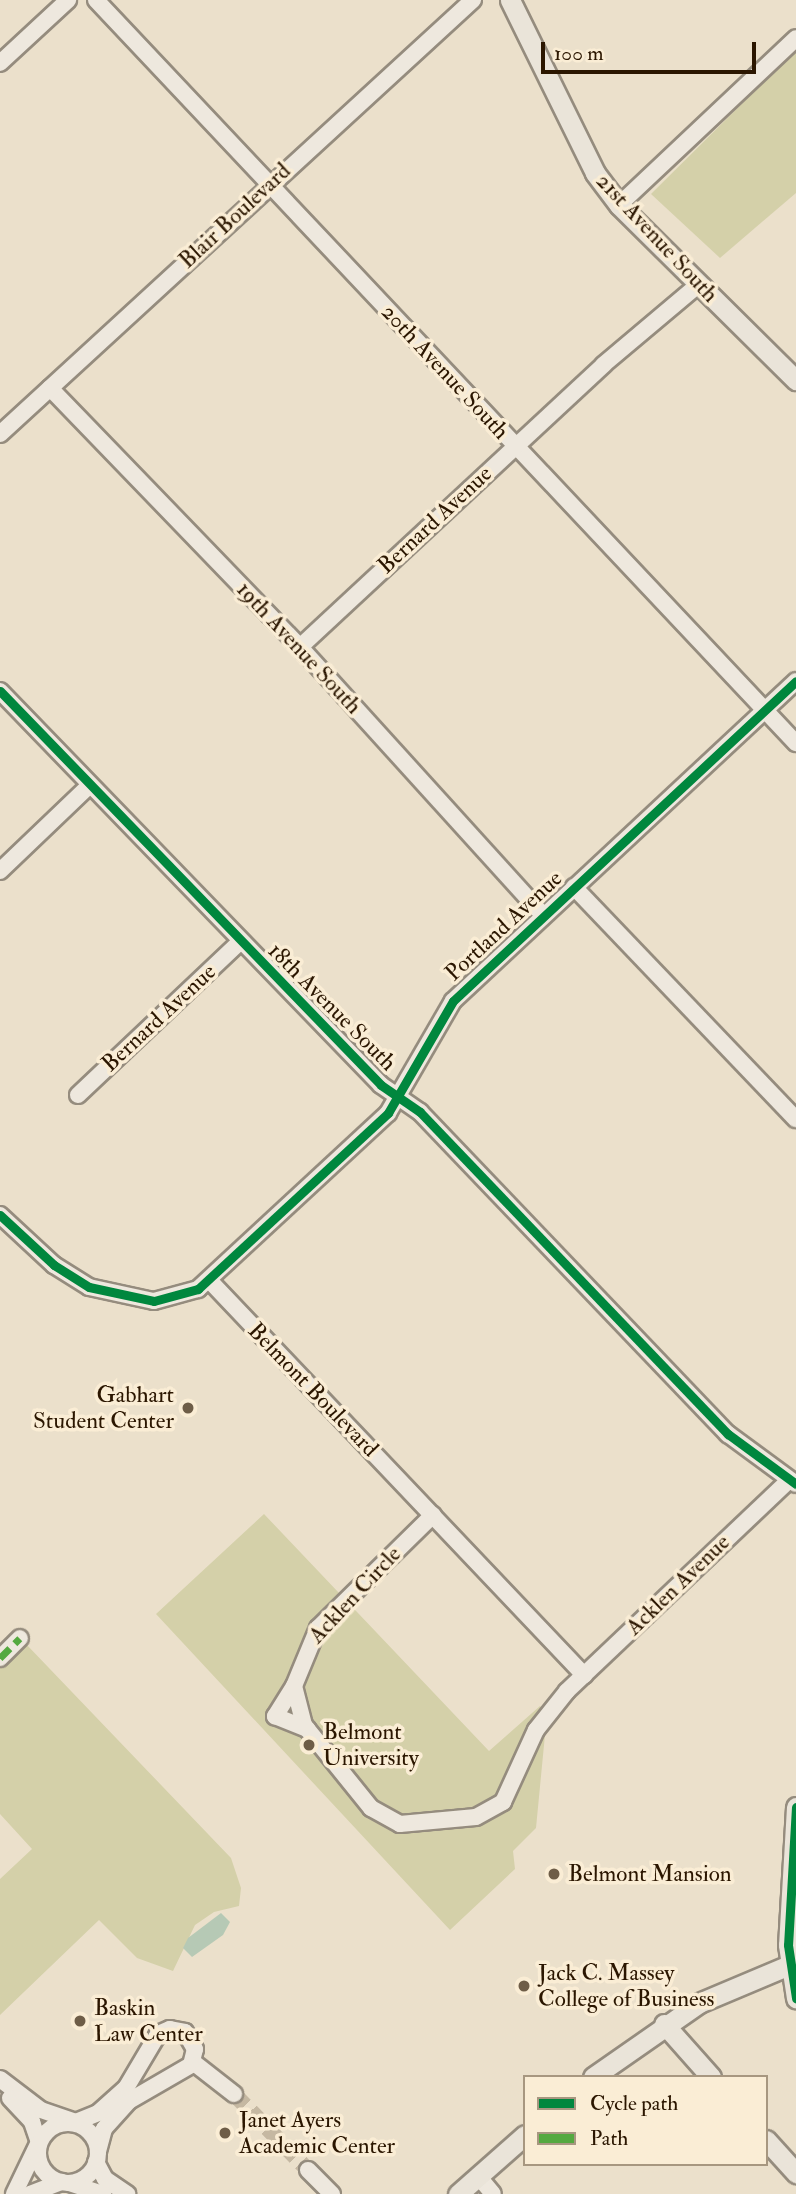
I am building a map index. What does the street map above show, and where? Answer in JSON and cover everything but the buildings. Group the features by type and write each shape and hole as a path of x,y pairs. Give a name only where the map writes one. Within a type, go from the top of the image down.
{"main road":[{"name":"21st Avenue South","path":"510,0 569,126 619,205 796,380"},
{"path":"796,1807 788,1945 794,1963 796,1998"},
{"path":"596,2075 664,2024 732,1986 794,1963"},
{"path":"664,2024 709,2075"},
{"path":"458,2194 523,2137"},
{"path":"768,2142 796,2173"}],"street":[{"path":"0,64 68,0"},
{"name":"20th Avenue South","path":"96,0 796,743"},
{"name":"Blair Boulevard","path":"0,434 269,184 473,0"},
{"path":"619,205 796,38"},
{"name":"Bernard Avenue","path":"300,647 514,446 698,285"},
{"name":"19th Avenue South","path":"50,388 300,647 542,914"},
{"name":"Portland Avenue","path":"209,1280 400,1098 453,1001 542,914 796,681"},
{"name":"18th Avenue South","path":"0,691 240,942 400,1098 420,1112 728,1434 792,1483"},
{"path":"0,871 90,785"},
{"path":"574,887 796,1119"},
{"name":"Bernard Avenue","path":"78,1095 240,942"},
{"path":"0,1215 64,1273 103,1292 167,1301 209,1280"},
{"name":"Belmont Boulevard","path":"209,1280 584,1675"},
{"name":"Acklen Avenue","path":"307,1729 386,1819 404,1824 468,1819 509,1796 536,1730 567,1691 792,1483"},
{"name":"Acklen Circle","path":"307,1729 275,1716 294,1686 318,1628 433,1515"},
{"path":"0,1658 20,1638"},
{"path":"294,1686 307,1729"},
{"path":"14,2194 52,2128 98,2113 126,2088 157,2037 175,2029 189,2035 195,2049 187,2068 144,2090 119,2110 100,2136 97,2157 85,2178 30,2194"},
{"path":"157,2037 154,2067 166,2074 187,2068 234,2094"},
{"path":"0,2078 41,2110 92,2135 106,2179 127,2194"},
{"path":"0,2085 32,2122 43,2169 66,2183 103,2194"},
{"path":"308,2170 332,2194"},
{"path":"478,2176 493,2194"}],"shaded area":[{"path":"796,50 796,193 720,258 651,194"},
{"path":"264,1514 489,1751 540,1706 547,1714 536,1828 513,1851 515,1869 450,1930 156,1614"},
{"path":"26,1644 231,1858 241,1888 239,1906 214,1912 195,1925 173,1971 137,1958 99,1920 0,2015 0,1879 32,1849 0,1814 0,1668"},
{"path":"221,1913 230,1922 223,1935 192,1957 183,1948 188,1938"}],"tunnel":[{"path":"234,2094 308,2170"}],"marked path":[{"path":"0,1658 20,1638"}],"cycle path":[{"path":"0,1215 54,1265 89,1287 154,1301 198,1289 388,1113 453,1001 796,681"},
{"path":"0,691 381,1085 420,1112 728,1434 796,1484"},
{"path":"796,1807 788,1945 796,1998"}],"place":[{"name":"Gabhart Student Center","path":"188,1408"},
{"name":"Belmont University","path":"309,1745"},
{"name":"Belmont Mansion","path":"554,1874"},
{"name":"Jack C. Massey College of Business","path":"524,1986"},
{"name":"Baskin Law Center","path":"80,2021"},
{"name":"Janet Ayers Academic Center","path":"225,2133"}]}
